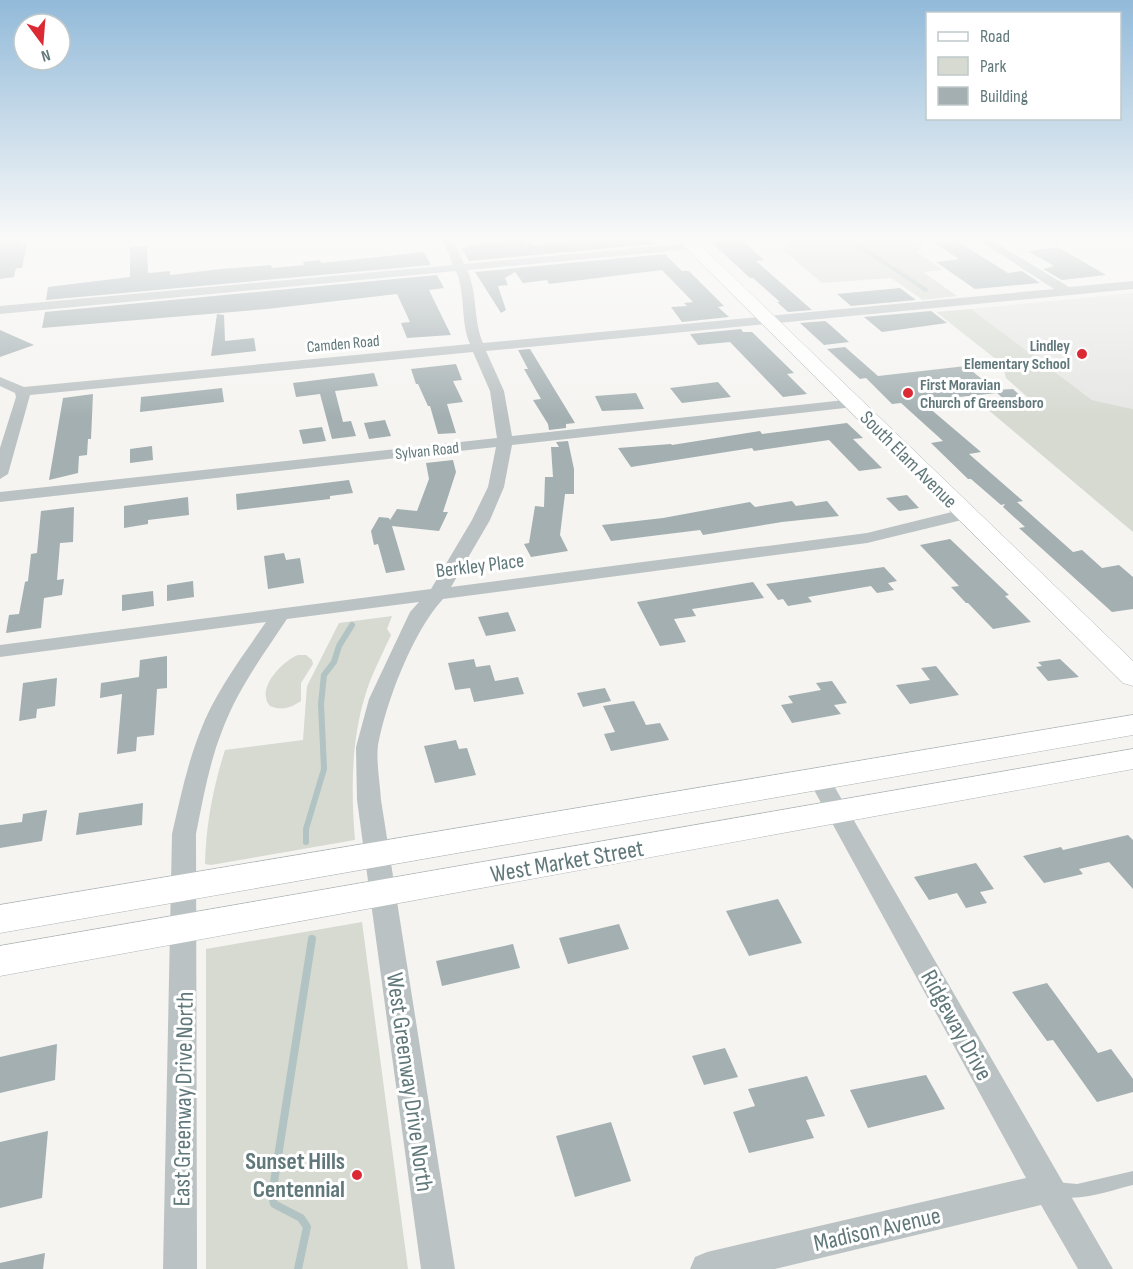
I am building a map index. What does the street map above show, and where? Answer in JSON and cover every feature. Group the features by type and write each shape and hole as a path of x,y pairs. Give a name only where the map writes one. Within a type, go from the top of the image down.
{"main road":[{"name":"South Elam Avenue","path":"747,299 964,514 1133,677"},
{"name":"West Market Street","path":"0,919 1133,725"},
{"name":"West Market Street","path":"0,961 1133,759"}],"street":[{"path":"0,310 118,299"},
{"path":"468,299 471,331 497,391 505,441"},
{"name":"Camden Road","path":"22,391 979,299"},
{"path":"0,381 22,391 23,397 0,474"},
{"name":"Sylvan Road","path":"0,496 854,403"},
{"name":"West Greenway Drive North","path":"438,1269 369,800 367,747 379,699 390,670 420,612 437,594 481,520 496,487 505,441"},
{"name":"Berkley Place","path":"0,651 867,538 964,514"},
{"name":"East Greenway Drive North","path":"180,1269 185,929 184,834 195,780 211,730 239,675 261,640 280,616"},
{"name":"Ridgeway Drive","path":"819,779 1048,1188 1096,1269"},
{"name":"Madison Avenue","path":"707,1269 1048,1188"}],"lane":[{"path":"1048,1188 1077,1191 1133,1178"}],"shaded area":[{"name":"Lindley Elementary School","path":"1070,299 1133,299 1133,409 1092,400 971,309"}],"green space":[{"path":"971,309 1092,400 1133,409 1133,532 986,408 1034,403 1006,378 1002,364 936,312"},
{"path":"392,616 387,629 391,635 367,688 357,731 353,785 355,840 211,865 205,864 211,806 225,750 303,740 307,686 339,623"},
{"path":"298,655 306,655 313,664 301,683 301,701 286,708 270,706 266,700 266,691 271,678 281,666"},
{"path":"362,922 408,1269 206,1269 206,949"}],"building":[{"path":"180,299 352,299 267,309 42,328 45,312"},
{"path":"399,299 434,299 451,335 407,338 401,323 410,322"},
{"path":"492,299 502,299 506,310 501,313"},
{"path":"690,299 717,299 724,306 718,307 729,317 682,322 671,307 687,306 684,303 693,302"},
{"path":"777,299 800,299 812,310 788,312 777,302 780,302"},
{"path":"843,299 916,300 851,306"},
{"path":"931,311 947,323 882,332 864,317"},
{"path":"217,314 224,315 225,341 254,338 256,351 211,356"},
{"path":"825,321 849,342 824,345 800,323"},
{"path":"741,329 743,332 752,332 794,373 787,374 807,394 783,397 730,342 698,345 690,334"},
{"path":"0,330 34,345 0,357"},
{"path":"845,347 878,376 966,366 995,390 1013,389 1027,402 1008,403 997,393 921,401 981,452 969,454 1023,501 1017,502 1073,552 1082,550 1102,568 1119,565 1133,577 1133,609 1112,612 1019,528 1025,527 1003,507 1005,504 1001,505 971,479 968,479 931,443 943,441 901,403 892,404 866,378 860,379 827,349"},
{"path":"530,349 575,423 566,424 566,428 549,430 548,424 533,400 541,399 524,369 528,369 518,350"},
{"path":"456,364 462,380 453,381 463,402 447,404 456,433 438,434 430,406 416,384 411,369"},
{"path":"374,373 378,386 335,391 343,422 351,421 356,436 332,439 320,394 296,397 293,383"},
{"path":"718,382 731,397 682,403 670,388"},
{"path":"222,388 224,402 140,412 141,397"},
{"path":"636,393 644,409 602,411 595,396"},
{"path":"93,394 91,439 88,439 87,455 79,456 78,473 49,480 63,398"},
{"path":"385,420 391,436 369,439 364,423"},
{"path":"847,423 863,438 853,439 882,468 859,471 829,440 754,451 752,448 631,467 618,448 672,445 760,431 762,434"},
{"path":"322,427 326,441 303,444 299,430"},
{"path":"568,441 574,469 574,494 565,494 560,535 568,551 531,557 524,544 529,543 535,506 544,507 545,477 553,477 551,447 559,447 556,442"},
{"path":"152,446 153,460 130,463 130,449"},
{"path":"453,460 456,472 443,512 448,512 439,531 392,526 405,570 386,573 378,544 374,545 371,531 379,517 390,520 397,509 417,511 429,479 426,463"},
{"path":"349,480 353,493 330,496 330,499 237,510 236,494"},
{"path":"907,495 919,508 899,511 886,498"},
{"path":"188,497 189,515 148,520 148,524 124,528 124,506"},
{"path":"792,501 796,506 827,501 839,516 782,522 703,535 700,530 611,541 602,525 663,518 750,502 755,507"},
{"path":"74,507 73,542 60,543 57,580 64,579 62,595 44,598 41,628 6,633 9,615 19,614 25,582 28,581 31,554 37,553 41,511"},
{"path":"950,539 1009,595 1005,596 1031,622 993,629 966,603 951,587 959,586 920,545"},
{"path":"284,553 286,560 300,558 304,583 268,589 264,556"},
{"path":"884,567 897,581 888,583 894,590 877,593 871,586 808,597 812,602 788,606 783,599 778,600 766,584"},
{"path":"193,581 194,597 167,601 167,585"},
{"path":"753,582 764,598 692,609 696,616 674,619 686,642 660,646 637,602"},
{"path":"153,591 154,606 122,611 122,595"},
{"path":"508,612 516,631 486,636 478,617"},
{"path":"167,656 167,688 157,689 154,735 137,737 136,751 117,754 122,694 100,698 101,683 139,677 140,660"},
{"path":"474,659 476,667 490,665 495,681 518,677 524,694 474,702 470,688 455,690 448,663"},
{"path":"1060,659 1079,677 1048,681 1036,667 1042,666 1038,662"},
{"path":"936,666 959,695 910,704 896,685 930,680 921,668"},
{"path":"57,678 55,706 37,709 36,718 19,721 23,683"},
{"path":"832,681 847,703 834,705 841,714 792,723 781,705 793,703 788,696 821,690 816,683"},
{"path":"605,688 611,701 583,707 577,693"},
{"path":"634,701 646,725 660,723 669,740 611,751 604,734 615,732 603,706"},
{"path":"456,740 459,749 467,748 476,775 435,783 424,746"},
{"path":"143,803 142,825 76,835 79,813"},
{"path":"47,810 42,841 0,848 0,825 22,822 23,814"},
{"path":"1128,835 1133,840 1133,889 1109,862 1079,869 1083,874 1044,883 1023,856 1061,847 1063,850"},
{"path":"976,863 994,889 980,892 987,903 966,908 957,893 929,900 914,877"},
{"path":"778,899 802,943 749,956 726,911"},
{"path":"619,924 629,949 568,964 559,938"},
{"path":"513,944 520,968 442,986 436,961"},
{"path":"1047,983 1098,1053 1111,1049 1133,1079 1133,1092 1097,1102 1053,1040 1047,1041 1012,992"},
{"path":"57,1044 55,1080 0,1093 0,1057"},
{"path":"725,1048 738,1077 704,1085 692,1056"},
{"path":"926,1075 945,1109 868,1128 850,1090"},
{"path":"807,1076 825,1116 806,1120 814,1138 749,1153 733,1112 755,1106 748,1089"},
{"path":"611,1122 631,1181 575,1197 556,1136"},
{"path":"48,1131 42,1198 0,1208 0,1142"},
{"path":"45,1253 43,1269 0,1269 0,1263"}],"waterway":[{"path":"306,842 306,829 324,769 321,704 324,675 334,662 339,646 352,625"},
{"path":"298,1269 307,1227 301,1218 274,1204 272,1195 312,939"}],"place":[{"name":"Lindley Elementary School","path":"1082,354"},
{"name":"First Moravian Church of Greensboro","path":"908,393"},
{"name":"Sunset Hills Centennial","path":"357,1175"}]}
